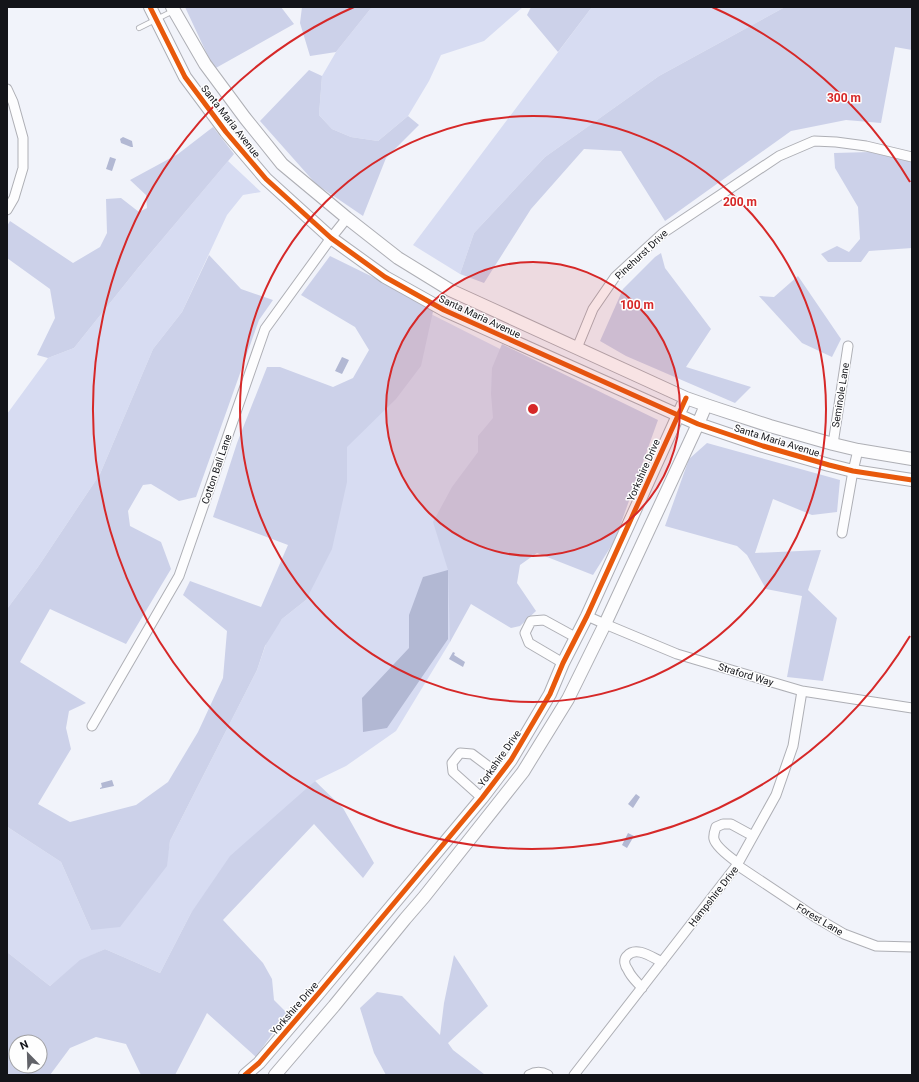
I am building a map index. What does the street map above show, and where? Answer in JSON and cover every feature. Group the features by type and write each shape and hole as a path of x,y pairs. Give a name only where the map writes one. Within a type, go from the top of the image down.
{"street":[{"name":"Santa Maria Avenue","path":"150,7 185,77 226,132 266,179 331,238 385,277 444,310 698,424 829,466 912,480"},
{"name":"Santa Maria Avenue","path":"173,9 205,64 245,118 282,164 398,258 450,290 686,398 770,426 833,444 858,450 912,459"},
{"path":"7,90 13,102 23,138 23,168 14,198 7,210"},
{"name":"Pinehurst Drive","path":"577,348 594,309 615,277 663,233 779,156 814,141 866,146 912,157"},
{"path":"266,179 282,164"},
{"name":"Cotton Ball Lane","path":"92,726 179,576 265,329 347,218"},
{"path":"444,310 450,290"},
{"path":"534,351 544,333"},
{"name":"Seminole Lane","path":"833,444 848,346"},
{"name":"Yorkshire Drive","path":"245,1075 259,1063 318,994 482,798 511,760 550,694 686,398"},
{"path":"276,1075 416,906 523,772 568,699 606,624 706,405"},
{"path":"842,533 858,450"},
{"name":"Straford Way","path":"587,616 677,654 802,691 912,708"},
{"path":"563,663 529,643 526,633 531,621 544,620 576,637"},
{"name":"Hampshire Drive","path":"574,1075 738,864 776,795 793,746 802,691"},
{"path":"482,798 453,772 452,763 460,753 472,754 500,775"},
{"name":"Forest Lane","path":"754,836 730,824 723,824 716,827 713,838 717,845 738,864 815,917 844,934 876,946 912,947"},
{"path":"401,894 416,906"},
{"path":"642,988 628,971 625,964 625,958 628,954 632,952 640,952 662,962"},
{"path":"529,1075 534,1072 543,1072 548,1075"}],"lane":[{"path":"139,28 156,21 173,9"}],"shaded area":[{"path":"185,7 281,7 294,24 214,69"},
{"path":"302,7 372,7 336,52 310,56 300,23"},
{"path":"372,7 523,7 484,41 441,55 429,81 408,116 378,141 351,137 332,129 319,115 322,76 336,52"},
{"path":"531,7 592,7 558,52 527,15"},
{"path":"592,7 785,7 659,76 545,157 474,233 460,274 413,245"},
{"path":"785,7 912,7 912,50 895,47 881,123 846,120 791,131 665,221 621,151 584,149 531,209 484,283 460,274 474,233 545,157 659,76"},
{"path":"309,70 322,76 319,115 332,129 351,137 378,141 408,116 419,125 386,158 363,216 316,184 260,121"},
{"path":"213,127 234,154 138,268 74,348 48,358 37,355 55,318 50,289 7,258 7,226 10,221 73,263 100,247 107,233 106,199 121,198 139,212 147,208 146,195 130,180 178,154"},
{"path":"123,137 132,141 133,147 121,143 120,139"},
{"path":"870,152 912,162 912,248 869,251 861,262 828,262 821,254 837,246 849,252 860,239 858,207 835,168 834,153"},
{"path":"110,157 116,159 112,171 106,169"},
{"path":"228,161 261,192 243,195 227,215 182,312 153,349 100,474 38,567 7,609 7,414 48,358 74,348 138,268"},
{"path":"661,253 665,268 711,329 686,367 751,387 735,403 626,356 600,341 623,289 655,257"},
{"path":"209,255 241,289 273,300 259,320 196,497 179,501 151,484 143,485 128,511 130,526 161,542 171,569 126,644 50,609 20,662 86,703 69,711 66,728 71,749 38,804 70,822 136,805 168,782 198,732 223,678 227,631 183,595 190,581 261,607 288,545 213,517 237,443 267,367 280,367 333,387 353,378 369,350 355,327 301,295 330,256 434,307 421,366 396,399 347,447 347,482 332,549 306,600 282,619 265,646 257,670 170,841 167,866 120,927 91,930 61,862 7,826 7,609 38,567 100,474 153,349 182,312"},
{"path":"798,276 841,339 832,357 802,343 759,296 774,297"},
{"path":"421,309 514,356 450,642 396,731 346,766 315,781 191,913 160,973 105,949 80,961 50,986 7,952 7,826 61,862 91,930 166,866 170,841 257,670 268,638 282,619 306,600 347,435"},
{"path":"502,344 658,420 615,540 593,575 537,553 520,565 517,583 536,611 520,626 511,628 471,604 450,642 448,570 433,522 452,487 478,452 478,436 493,418 491,394 492,368"},
{"path":"342,357 349,360 342,374 335,371"},
{"path":"707,443 840,480 837,512 812,515 773,499 755,553 821,550 808,590 837,618 823,681 787,677 802,596 766,589 747,555 737,546 665,526 689,459"},
{"path":"448,570 448,639 387,728 363,732 362,698 409,648 409,615 423,577"},
{"path":"453,652 455,653 454,655 465,662 463,667 449,659"},
{"path":"112,780 114,786 100,789 102,787 101,783"},
{"path":"315,781 343,808 374,863 363,878 314,824 223,920 263,963 272,979 274,1000 287,1013 256,1057 207,1013 175,1075 141,1075 126,1044 96,1037 70,1048 50,1075 7,1075 7,952 50,986 80,960 105,949 160,973 191,913 230,856"},
{"path":"636,794 640,797 633,808 628,804"},
{"path":"628,833 634,836 627,848 622,845"},
{"path":"454,955 488,1006 448,1043 453,1050 487,1075 386,1075 374,1053 360,1008 377,992 402,996 440,1035 444,1003"}],"cycle path":[{"path":"150,7 185,77 226,132 266,179 331,238 385,277 444,310 698,424 763,446 829,465 853,471 912,480"},
{"path":"245,1075 259,1063 318,994 482,798 511,760 550,694 686,398"}]}
